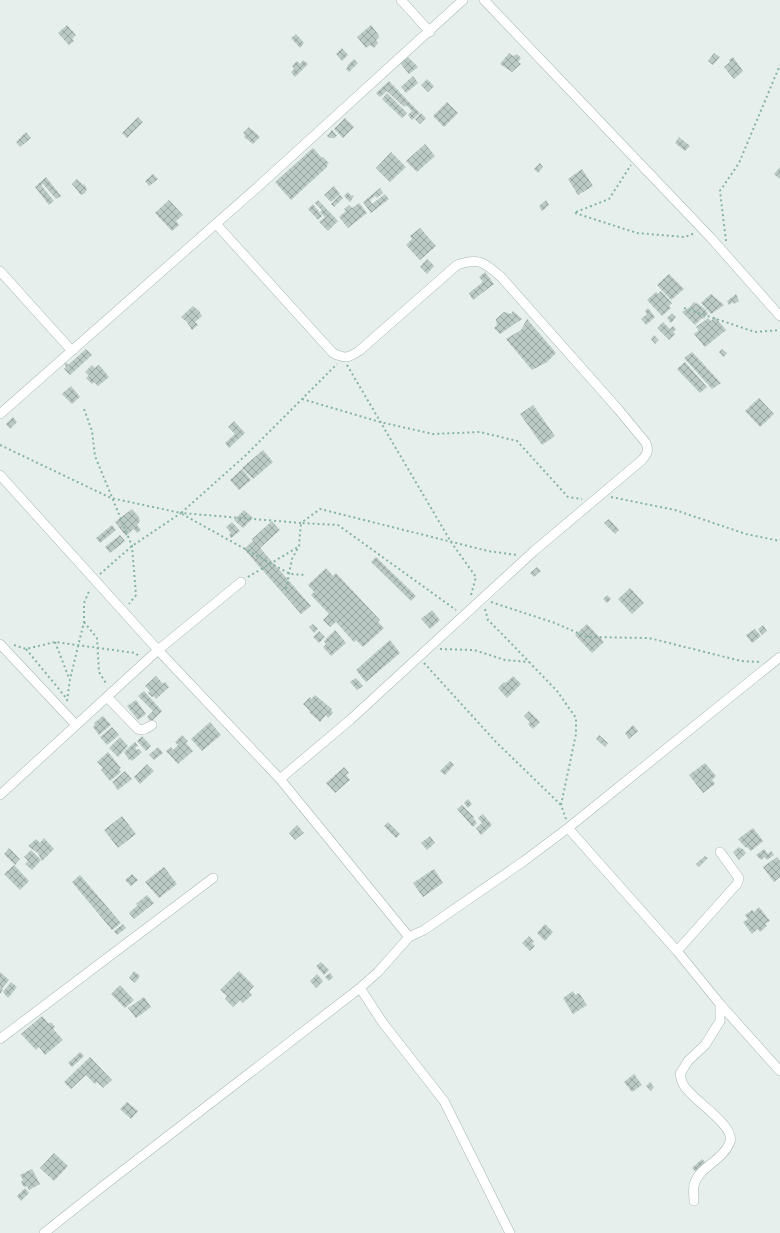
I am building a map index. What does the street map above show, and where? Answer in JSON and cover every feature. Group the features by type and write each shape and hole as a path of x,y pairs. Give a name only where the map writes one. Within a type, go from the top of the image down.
{"street":[{"path":"401,0 430,32"},
{"path":"0,414 216,224 430,32 463,0"},
{"path":"484,0 704,230 780,316"},
{"path":"216,224 333,354 342,358 351,356 359,351 457,265 467,261 477,261 489,266 507,283 646,443 648,449 647,454 642,460 528,557 350,720 280,779"},
{"path":"0,271 72,351"},
{"path":"0,475 158,650 280,779 409,937"},
{"path":"0,795 158,650 240,582"},
{"path":"0,644 76,725"},
{"path":"44,1233 360,988 382,968 409,937 430,925 568,828 777,660"},
{"path":"109,695 138,729 145,729 152,724"},
{"path":"568,828 677,951 720,1004 780,1071"},
{"path":"677,951 738,884 739,878 720,852"},
{"path":"0,1039 213,878"},
{"path":"360,988 383,1023 444,1101 510,1233"},
{"path":"694,1200 694,1185 699,1175 723,1154 730,1142 730,1134 722,1122 683,1085 680,1074 688,1061 705,1045 720,1021 720,1004"}],"path":[{"path":"727,256 720,191 739,163 780,65"},
{"path":"635,158 609,199 575,213 637,233 685,237 704,230"},
{"path":"684,308 754,332 780,330"},
{"path":"65,714 70,679 84,622 84,603 94,580 132,546 181,513 246,455 342,358 451,542 476,577 470,596"},
{"path":"302,399 380,422 433,434 480,432 517,441 568,497 597,498 676,510 746,534 780,541"},
{"path":"84,409 92,431 94,456 132,546 136,595 123,611"},
{"path":"0,445 111,498 181,513 338,526 465,616"},
{"path":"286,588 292,559 299,546 301,523 320,509 488,551 528,557"},
{"path":"181,513 290,574 306,575"},
{"path":"240,582 272,564 299,546"},
{"path":"482,600 555,623 587,637 649,638 741,661 777,660"},
{"path":"482,600 488,620 557,691 576,718 576,734 561,805 568,828"},
{"path":"84,622 97,638 99,672 109,695"},
{"path":"55,642 70,679"},
{"path":"13,645 26,649 55,642 135,653 145,662"},
{"path":"26,649 67,699"},
{"path":"429,649 474,650 505,660 529,662"},
{"path":"419,658 496,742 561,805"}],"building":[{"path":"67,25 76,35 72,39 74,41 69,45 58,33"},
{"path":"371,25 378,34 379,37 376,40 378,43 374,48 370,45 366,48 357,37"},
{"path":"296,34 304,43 300,48 291,38"},
{"path":"342,48 348,55 342,61 336,54"},
{"path":"509,53 513,56 517,54 521,58 518,62 521,64 512,72 500,64"},
{"path":"714,53 720,57 713,65 708,61"},
{"path":"408,57 418,67 409,74 400,63"},
{"path":"733,57 743,71 734,79 724,67"},
{"path":"354,59 358,63 349,72 346,69 348,67 347,66"},
{"path":"303,60 308,64 295,77 291,72 294,69 292,66 297,61 300,64"},
{"path":"413,76 418,83 406,93 401,87"},
{"path":"427,79 434,86 428,92 421,85"},
{"path":"389,81 409,102 404,107 387,91 380,97 376,93"},
{"path":"387,93 407,113 402,118 382,99"},
{"path":"409,102 420,113 412,120 408,115 412,111 406,105"},
{"path":"447,102 458,113 444,127 433,116"},
{"path":"421,113 426,118 420,124 415,119"},
{"path":"138,117 143,122 127,138 122,133"},
{"path":"345,118 354,127 343,138 334,129"},
{"path":"249,127 260,137 253,144 244,137 245,135 243,133"},
{"path":"332,130 337,135 334,138 330,138 327,136"},
{"path":"26,132 31,138 20,147 16,142"},
{"path":"679,137 690,146 685,151 675,143"},
{"path":"425,144 435,156 417,172 406,161"},
{"path":"313,148 329,163 327,167 291,200 275,182"},
{"path":"391,152 406,167 390,182 376,168"},
{"path":"540,163 543,167 538,173 534,169"},
{"path":"780,167 780,179 774,174"},
{"path":"582,169 593,186 578,195 568,179"},
{"path":"153,174 158,179 149,186 145,181"},
{"path":"46,177 61,196 56,199 43,184 41,185 54,201 49,205 35,187"},
{"path":"77,179 83,185 84,184 87,189 85,193 81,195 72,184"},
{"path":"334,186 340,194 331,202 324,195"},
{"path":"380,188 383,193 377,198 375,196 370,200 372,204 385,194 389,199 371,213 363,202"},
{"path":"348,192 351,196 354,196 350,202 344,196"},
{"path":"340,195 343,198 334,207 331,204"},
{"path":"169,200 183,215 176,221 179,225 172,231 155,213"},
{"path":"318,200 338,221 328,231 319,222 325,217 320,212 322,210 315,203"},
{"path":"546,200 549,205 542,211 539,206"},
{"path":"359,203 367,213 348,228 339,217 346,211 344,209 349,205 352,208"},
{"path":"313,204 322,216 318,220 308,209"},
{"path":"420,228 436,246 420,260 406,245 412,239 410,236"},
{"path":"427,259 434,266 427,274 420,267"},
{"path":"485,272 494,284 473,300 469,293 483,282 479,277"},
{"path":"669,274 684,289 671,300 657,285"},
{"path":"661,291 672,303 669,306 671,308 662,316 647,300 656,292 658,294"},
{"path":"711,294 724,305 711,314 701,303"},
{"path":"736,294 739,301 734,304 733,302 729,305 727,301"},
{"path":"694,302 708,313 704,319 702,318 695,325 682,312 690,307"},
{"path":"193,306 202,316 195,322 198,325 192,330 187,322 181,317"},
{"path":"648,308 655,317 646,325 641,319 647,314 645,311"},
{"path":"513,311 522,319 500,334 494,328 497,325 496,319 504,312 511,314"},
{"path":"672,313 676,317 671,323 667,318"},
{"path":"715,317 726,330 705,347 694,334 699,330 696,327 708,318 711,321"},
{"path":"527,319 556,353 547,362 532,370 506,339 521,330"},
{"path":"663,322 670,329 673,326 676,329 673,332 675,334 669,340 657,328"},
{"path":"654,335 659,340 655,344 651,339"},
{"path":"86,349 92,355 70,375 64,369 66,367 64,364 66,362 68,365"},
{"path":"722,349 727,353 723,357 719,352"},
{"path":"692,352 721,383 712,389 684,358"},
{"path":"685,362 707,387 700,393 677,369"},
{"path":"92,365 95,368 98,365 100,366 109,377 98,386 94,382 92,384 86,378 89,376 85,372"},
{"path":"71,386 80,397 72,404 62,394"},
{"path":"759,398 774,414 760,427 745,411"},
{"path":"533,405 555,436 542,445 520,414"},
{"path":"13,417 17,422 10,429 6,424"},
{"path":"234,421 245,433 229,448 225,443 235,434 228,427"},
{"path":"263,450 273,462 253,479 242,468"},
{"path":"242,469 251,480 239,490 230,480"},
{"path":"132,509 138,516 140,521 137,525 141,530 137,533 134,529 126,536 115,522"},
{"path":"244,510 253,518 243,528 234,520"},
{"path":"609,519 619,530 615,534 604,523"},
{"path":"272,521 280,530 260,548 311,606 301,614 244,549 253,541 252,539"},
{"path":"232,522 240,531 231,538 229,535 231,533 226,527"},
{"path":"112,525 116,530 100,543 96,538"},
{"path":"120,535 125,541 110,553 105,547"},
{"path":"376,557 416,596 411,601 371,562"},
{"path":"537,567 541,571 534,577 530,573"},
{"path":"326,568 333,576 336,573 380,620 378,622 384,628 363,647 356,640 354,642 336,622 330,627 323,620 329,614 311,595 314,592 308,585"},
{"path":"630,588 644,603 632,614 618,599"},
{"path":"607,595 611,599 607,603 603,599"},
{"path":"432,610 440,620 430,629 421,619"},
{"path":"313,624 318,629 314,633 309,627"},
{"path":"587,624 604,642 592,653 575,635"},
{"path":"763,625 767,631 762,635 758,629"},
{"path":"755,629 761,636 752,643 746,635"},
{"path":"335,630 346,643 331,656 323,647 326,644 324,641"},
{"path":"319,631 325,637 319,643 313,637"},
{"path":"390,640 400,653 366,682 356,670"},
{"path":"156,676 163,684 165,682 169,687 156,699 148,693 150,691 145,686"},
{"path":"513,676 521,684 507,698 498,688"},
{"path":"356,678 363,686 357,690 350,682"},
{"path":"144,691 162,711 151,722 147,717 153,711 138,696"},
{"path":"315,695 332,709 331,710 333,713 328,718 326,715 320,722 303,704 310,697 311,699"},
{"path":"136,700 146,714 138,720 127,706"},
{"path":"529,711 540,722 533,729 528,724 530,722 524,716"},
{"path":"103,716 111,725 99,735 93,727 95,725 94,723"},
{"path":"210,722 221,735 202,751 191,739"},
{"path":"633,725 638,731 629,739 625,733"},
{"path":"112,727 119,735 107,745 100,737"},
{"path":"182,735 188,741 186,743 193,751 178,764 166,751 171,747 173,750 178,745 175,742"},
{"path":"599,735 608,743 605,747 596,739"},
{"path":"142,736 151,746 146,751 137,741"},
{"path":"120,737 128,746 118,757 109,748"},
{"path":"135,742 138,746 135,748 142,752 132,761 130,759 129,760 124,752"},
{"path":"158,747 163,753 154,760 149,755"},
{"path":"108,752 121,768 119,769 121,772 110,781 101,770 103,768 97,762"},
{"path":"450,761 454,765 445,775 440,771"},
{"path":"705,763 716,776 712,780 715,784 703,793 689,775"},
{"path":"147,764 154,771 140,784 134,777"},
{"path":"344,767 349,773 346,775 350,780 335,793 326,783"},
{"path":"125,771 132,779 118,790 112,782"},
{"path":"468,799 472,804 468,808 464,803"},
{"path":"462,805 474,817 473,818 477,823 473,827 457,809"},
{"path":"483,814 492,825 481,835 476,828 482,823 478,818"},
{"path":"122,816 136,834 118,848 104,830"},
{"path":"388,822 400,834 396,838 384,826"},
{"path":"297,825 304,833 295,840 289,833"},
{"path":"753,828 763,841 751,851 738,839"},
{"path":"430,836 435,843 427,850 421,843"},
{"path":"44,838 54,849 42,861 38,853 28,846 36,839 40,843"},
{"path":"739,847 746,853 739,860 733,852"},
{"path":"9,848 20,859 15,865 4,854"},
{"path":"764,849 768,854 771,851 774,855 767,860 765,857 761,860 756,855"},
{"path":"31,850 41,860 32,870 25,864 28,861 24,857"},
{"path":"705,856 708,858 699,867 696,864"},
{"path":"777,857 780,861 780,877 774,882 763,867"},
{"path":"14,865 29,881 20,890 4,874"},
{"path":"164,867 177,884 159,898 145,882"},
{"path":"434,869 443,883 423,897 413,883"},
{"path":"132,874 138,880 131,886 125,880"},
{"path":"80,875 121,923 112,930 72,882"},
{"path":"147,895 154,903 134,919 129,913 138,905 136,904"},
{"path":"759,907 770,921 765,924 767,926 760,932 758,929 752,934 743,922 748,919 745,915 752,910 754,912"},
{"path":"123,924 126,928 117,935 114,931"},
{"path":"545,924 553,932 545,941 537,933"},
{"path":"529,936 534,942 532,943 535,946 530,951 522,943"},
{"path":"321,962 329,970 324,975 316,966"},
{"path":"134,971 140,976 135,983 129,978"},
{"path":"239,971 254,986 249,992 252,995 243,1003 240,1000 233,1007 225,999 227,996 220,990"},
{"path":"0,972 9,980 0,994"},
{"path":"330,973 333,977 329,981 325,977"},
{"path":"317,974 323,981 316,988 310,981"},
{"path":"11,982 17,987 8,998 3,992"},
{"path":"120,985 134,1000 125,1008 111,994"},
{"path":"573,991 575,995 579,993 587,1005 573,1014 563,998"},
{"path":"144,997 151,1007 136,1018 128,1008"},
{"path":"42,1016 49,1024 51,1022 55,1027 53,1029 63,1040 45,1055 39,1047 36,1050 21,1034"},
{"path":"80,1052 84,1056 72,1067 68,1063"},
{"path":"90,1057 112,1080 103,1088 97,1082 95,1084 86,1075 71,1089 64,1082"},
{"path":"634,1074 642,1085 632,1092 624,1082"},
{"path":"650,1082 654,1087 651,1091 646,1086"},
{"path":"127,1102 138,1111 131,1119 120,1109"},
{"path":"54,1153 68,1166 54,1181 40,1168"},
{"path":"702,1159 708,1165 698,1174 692,1168"},
{"path":"32,1169 40,1184 29,1190 27,1186 24,1187 21,1182 23,1180 20,1175"},
{"path":"25,1188 29,1193 21,1201 17,1196"}]}
